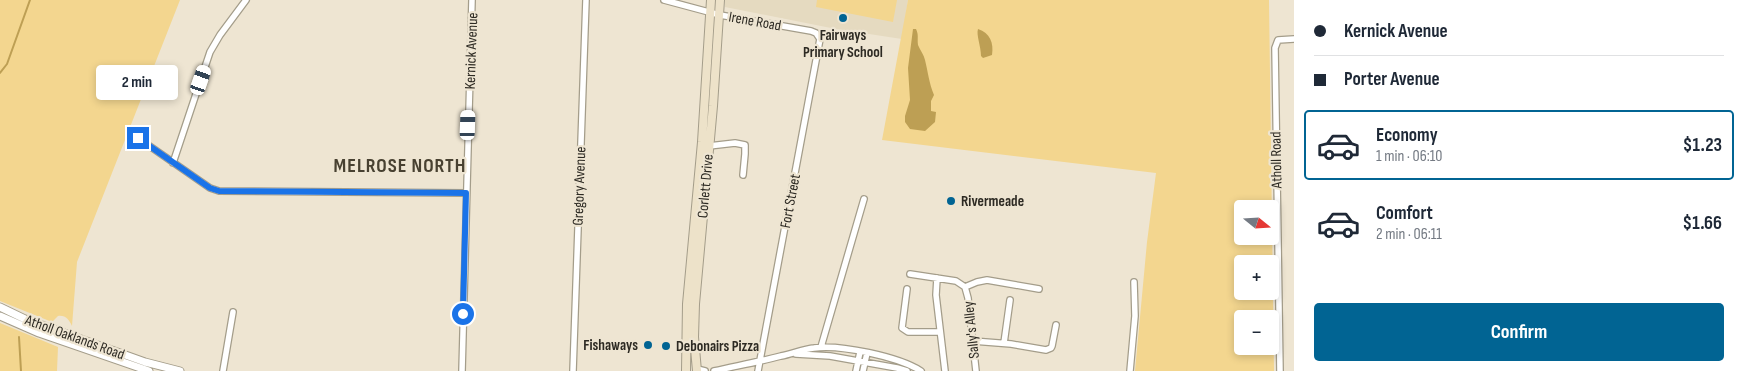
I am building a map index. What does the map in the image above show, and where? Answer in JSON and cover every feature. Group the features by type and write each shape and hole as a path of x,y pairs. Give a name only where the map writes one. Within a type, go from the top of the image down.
{"main road":[{"name":"Corlett Drive","path":"687,371 687,304 703,133 711,0"},
{"name":"Corlett Drive","path":"700,371 694,337 695,304 720,0"}],"street":[{"path":"172,163 210,52 246,0"},
{"name":"Kernick Avenue","path":"462,371 472,0"},
{"name":"Gregory Avenue","path":"573,371 586,0"},
{"name":"Irene Road","path":"664,0 710,12 816,33"},
{"name":"Fort Street","path":"758,371 820,43 819,36 816,33"},
{"name":"Atholl Road","path":"1280,371 1275,48 1278,40 1294,39"},
{"path":"138,138 210,188 219,191 466,193"},
{"path":"709,146 735,143 745,145 746,154 743,175"},
{"path":"821,347 864,199"},
{"name":"Sally's Alley","path":"910,274 956,281 965,287 976,371"},
{"path":"937,278 936,295 945,371"},
{"path":"965,287 987,280 1039,290"},
{"path":"1130,371 1135,316 1134,282"},
{"path":"907,289 902,328 908,332 940,332"},
{"path":"1004,343 1010,300"},
{"name":"Atholl Oaklands Road","path":"0,307 25,319 145,362 180,371"},
{"path":"223,371 234,312"},
{"name":"Atholl Oaklands Road","path":"0,316 39,333 149,371"},
{"path":"973,341 1004,343 1042,350 1049,349 1052,346 1056,324"},
{"path":"714,371 821,347 864,352 903,362 921,371"},
{"path":"863,371 864,352"},
{"path":"791,354 830,356 907,371"},
{"path":"856,371 862,362"},
{"path":"687,371 700,371"}],"shaded area":[{"path":"0,0 180,0 77,262 72,326 63,316 58,316 52,322 0,301"},
{"name":"Fairways Primary School","path":"725,0 908,0 902,39 836,29 725,7"},
{"path":"817,0 897,0 893,22 816,7"},
{"path":"908,0 1269,0 1272,200 1234,200 1234,245 1272,245 1272,255 1234,255 1234,300 1273,300 1273,310 1234,310 1234,355 1274,355 1274,371 1135,371 1147,242 1156,173 882,140"},
{"path":"913,29 917,31 918,45 924,58 934,95 931,101 931,111 936,112 935,122 925,131 910,129 905,122 910,100 908,68"},
{"path":"978,29 986,33 990,39 992,55 983,58 981,56"},
{"path":"0,323 58,347 57,371 0,371"}],"waterway":[{"path":"0,73 7,64 30,0"},
{"path":"19,337 21,371"}],"place":[{"name":"Fairways Primary School","path":"843,18"},
{"name":"Rivermeade","path":"951,201"},
{"name":"Fishaways","path":"648,345"},
{"name":"Debonairs Pizza","path":"666,346"}],"district":[{"name":"MELROSE NORTH","path":"400,165"}],"route":[{"path":"138,138 210,188 219,191 466,193 463,314"}]}
